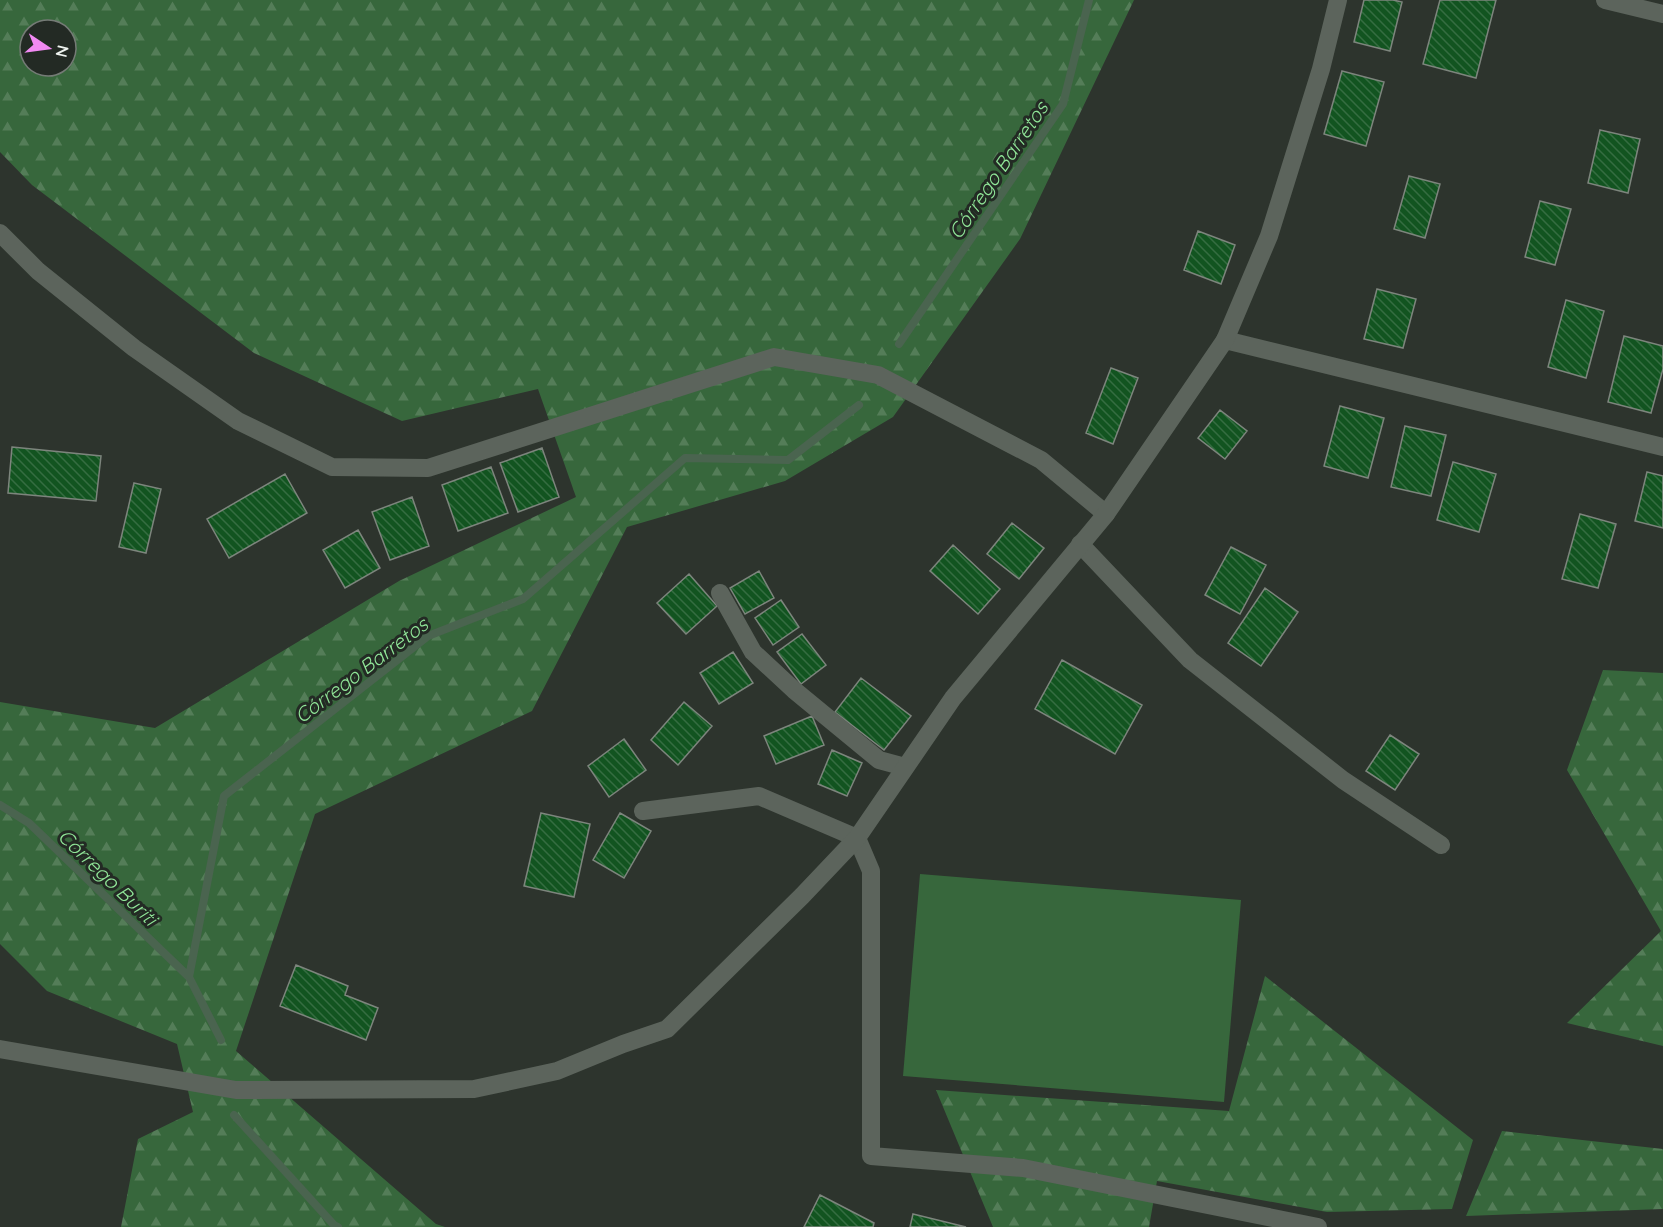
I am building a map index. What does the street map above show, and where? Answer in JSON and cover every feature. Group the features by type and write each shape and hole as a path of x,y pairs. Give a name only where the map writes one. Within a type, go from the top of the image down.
{"street":[{"path":"0,1049 236,1090 474,1089 556,1071 667,1029 802,896 857,838 953,698 1106,514 1225,340 1269,236 1321,69 1338,0"},
{"path":"1605,0 1663,14"},
{"path":"0,233 38,271 153,362 238,421 332,467 428,468 774,357 878,375 1041,460 1106,514"},
{"path":"1225,340 1663,447"},
{"path":"1080,544 1190,660 1343,780 1440,845"},
{"path":"720,593 753,652 794,690 879,760 904,767"},
{"path":"643,811 759,796 857,838 871,871 871,1156 1023,1168 1318,1227"}],"green space":[{"path":"0,0 1134,0 1020,239 893,417 785,481 627,527 532,711 315,814 236,1051 436,1224 445,1227 121,1227 138,1139 193,1112 177,1044 47,991 0,944 0,702 155,728 399,581 576,497 538,389 402,421 254,353 32,185 0,152"},
{"path":"1603,670 1663,673 1663,1046 1567,1023 1661,931 1567,770"},
{"path":"920,874 1241,900 1224,1102 903,1076"},
{"path":"1265,976 1473,1140 1452,1209 1327,1212 1157,1181 1149,1227 993,1227 936,1090 1229,1111"},
{"path":"1502,1131 1663,1149 1663,1209 1466,1216"}],"building":[{"path":"1364,0 1402,2 1390,51 1354,42"},
{"path":"1440,0 1496,0 1476,78 1423,64"},
{"path":"1342,71 1384,82 1366,146 1324,134"},
{"path":"1600,130 1640,139 1628,193 1588,183"},
{"path":"1409,176 1440,184 1425,238 1394,229"},
{"path":"1540,201 1571,209 1555,265 1525,257"},
{"path":"1198,231 1235,245 1221,284 1184,270"},
{"path":"1377,289 1416,299 1403,348 1364,339"},
{"path":"1566,300 1604,311 1586,378 1548,367"},
{"path":"1624,336 1663,346 1663,369 1651,413 1608,402"},
{"path":"1111,368 1138,378 1113,444 1086,433"},
{"path":"1340,406 1384,418 1368,478 1324,466"},
{"path":"1220,410 1247,431 1225,459 1198,438"},
{"path":"1405,426 1446,435 1431,496 1391,487"},
{"path":"12,447 101,456 96,501 8,493"},
{"path":"542,448 559,497 518,512 500,463"},
{"path":"1453,462 1496,474 1479,532 1437,520"},
{"path":"491,467 508,513 458,531 442,485"},
{"path":"1647,472 1663,476 1663,528 1635,521"},
{"path":"285,474 307,513 229,558 207,519"},
{"path":"134,483 161,489 146,553 119,547"},
{"path":"412,497 429,546 390,560 372,512"},
{"path":"1580,514 1616,524 1598,588 1562,579"},
{"path":"1012,523 1044,548 1019,579 987,554"},
{"path":"358,530 380,568 345,588 323,550"},
{"path":"953,545 1000,589 978,614 930,571"},
{"path":"1231,547 1266,565 1240,614 1205,595"},
{"path":"759,571 774,598 745,614 730,588"},
{"path":"689,574 717,606 686,634 657,603"},
{"path":"1265,588 1298,612 1261,666 1228,643"},
{"path":"781,600 799,627 773,645 755,618"},
{"path":"802,634 826,665 801,684 777,652"},
{"path":"733,652 753,683 719,704 700,673"},
{"path":"1062,660 1142,705 1115,754 1035,709"},
{"path":"861,678 911,716 884,750 835,712"},
{"path":"684,702 712,726 678,765 651,740"},
{"path":"812,716 824,745 776,764 764,736"},
{"path":"1390,735 1419,754 1395,790 1366,771"},
{"path":"624,739 646,770 609,797 588,766"},
{"path":"832,750 862,763 847,796 818,784"},
{"path":"541,813 590,824 574,897 524,886"},
{"path":"620,813 651,831 624,878 593,860"},
{"path":"296,965 348,986 345,995 378,1008 366,1040 280,1006"},
{"path":"820,1195 874,1223 873,1227 804,1227"},
{"path":"913,1214 966,1227 910,1227"}],"waterway":[{"name":"Córrego Barretos","path":"899,344 1063,104 1089,0"},
{"name":"Córrego Barretos","path":"221,1040 189,977 224,796 428,636 523,599 685,458 788,460 859,405"},
{"name":"Córrego Buriti","path":"0,805 29,823 189,977"},
{"name":"Córrego Barretos","path":"234,1115 338,1227"}]}
